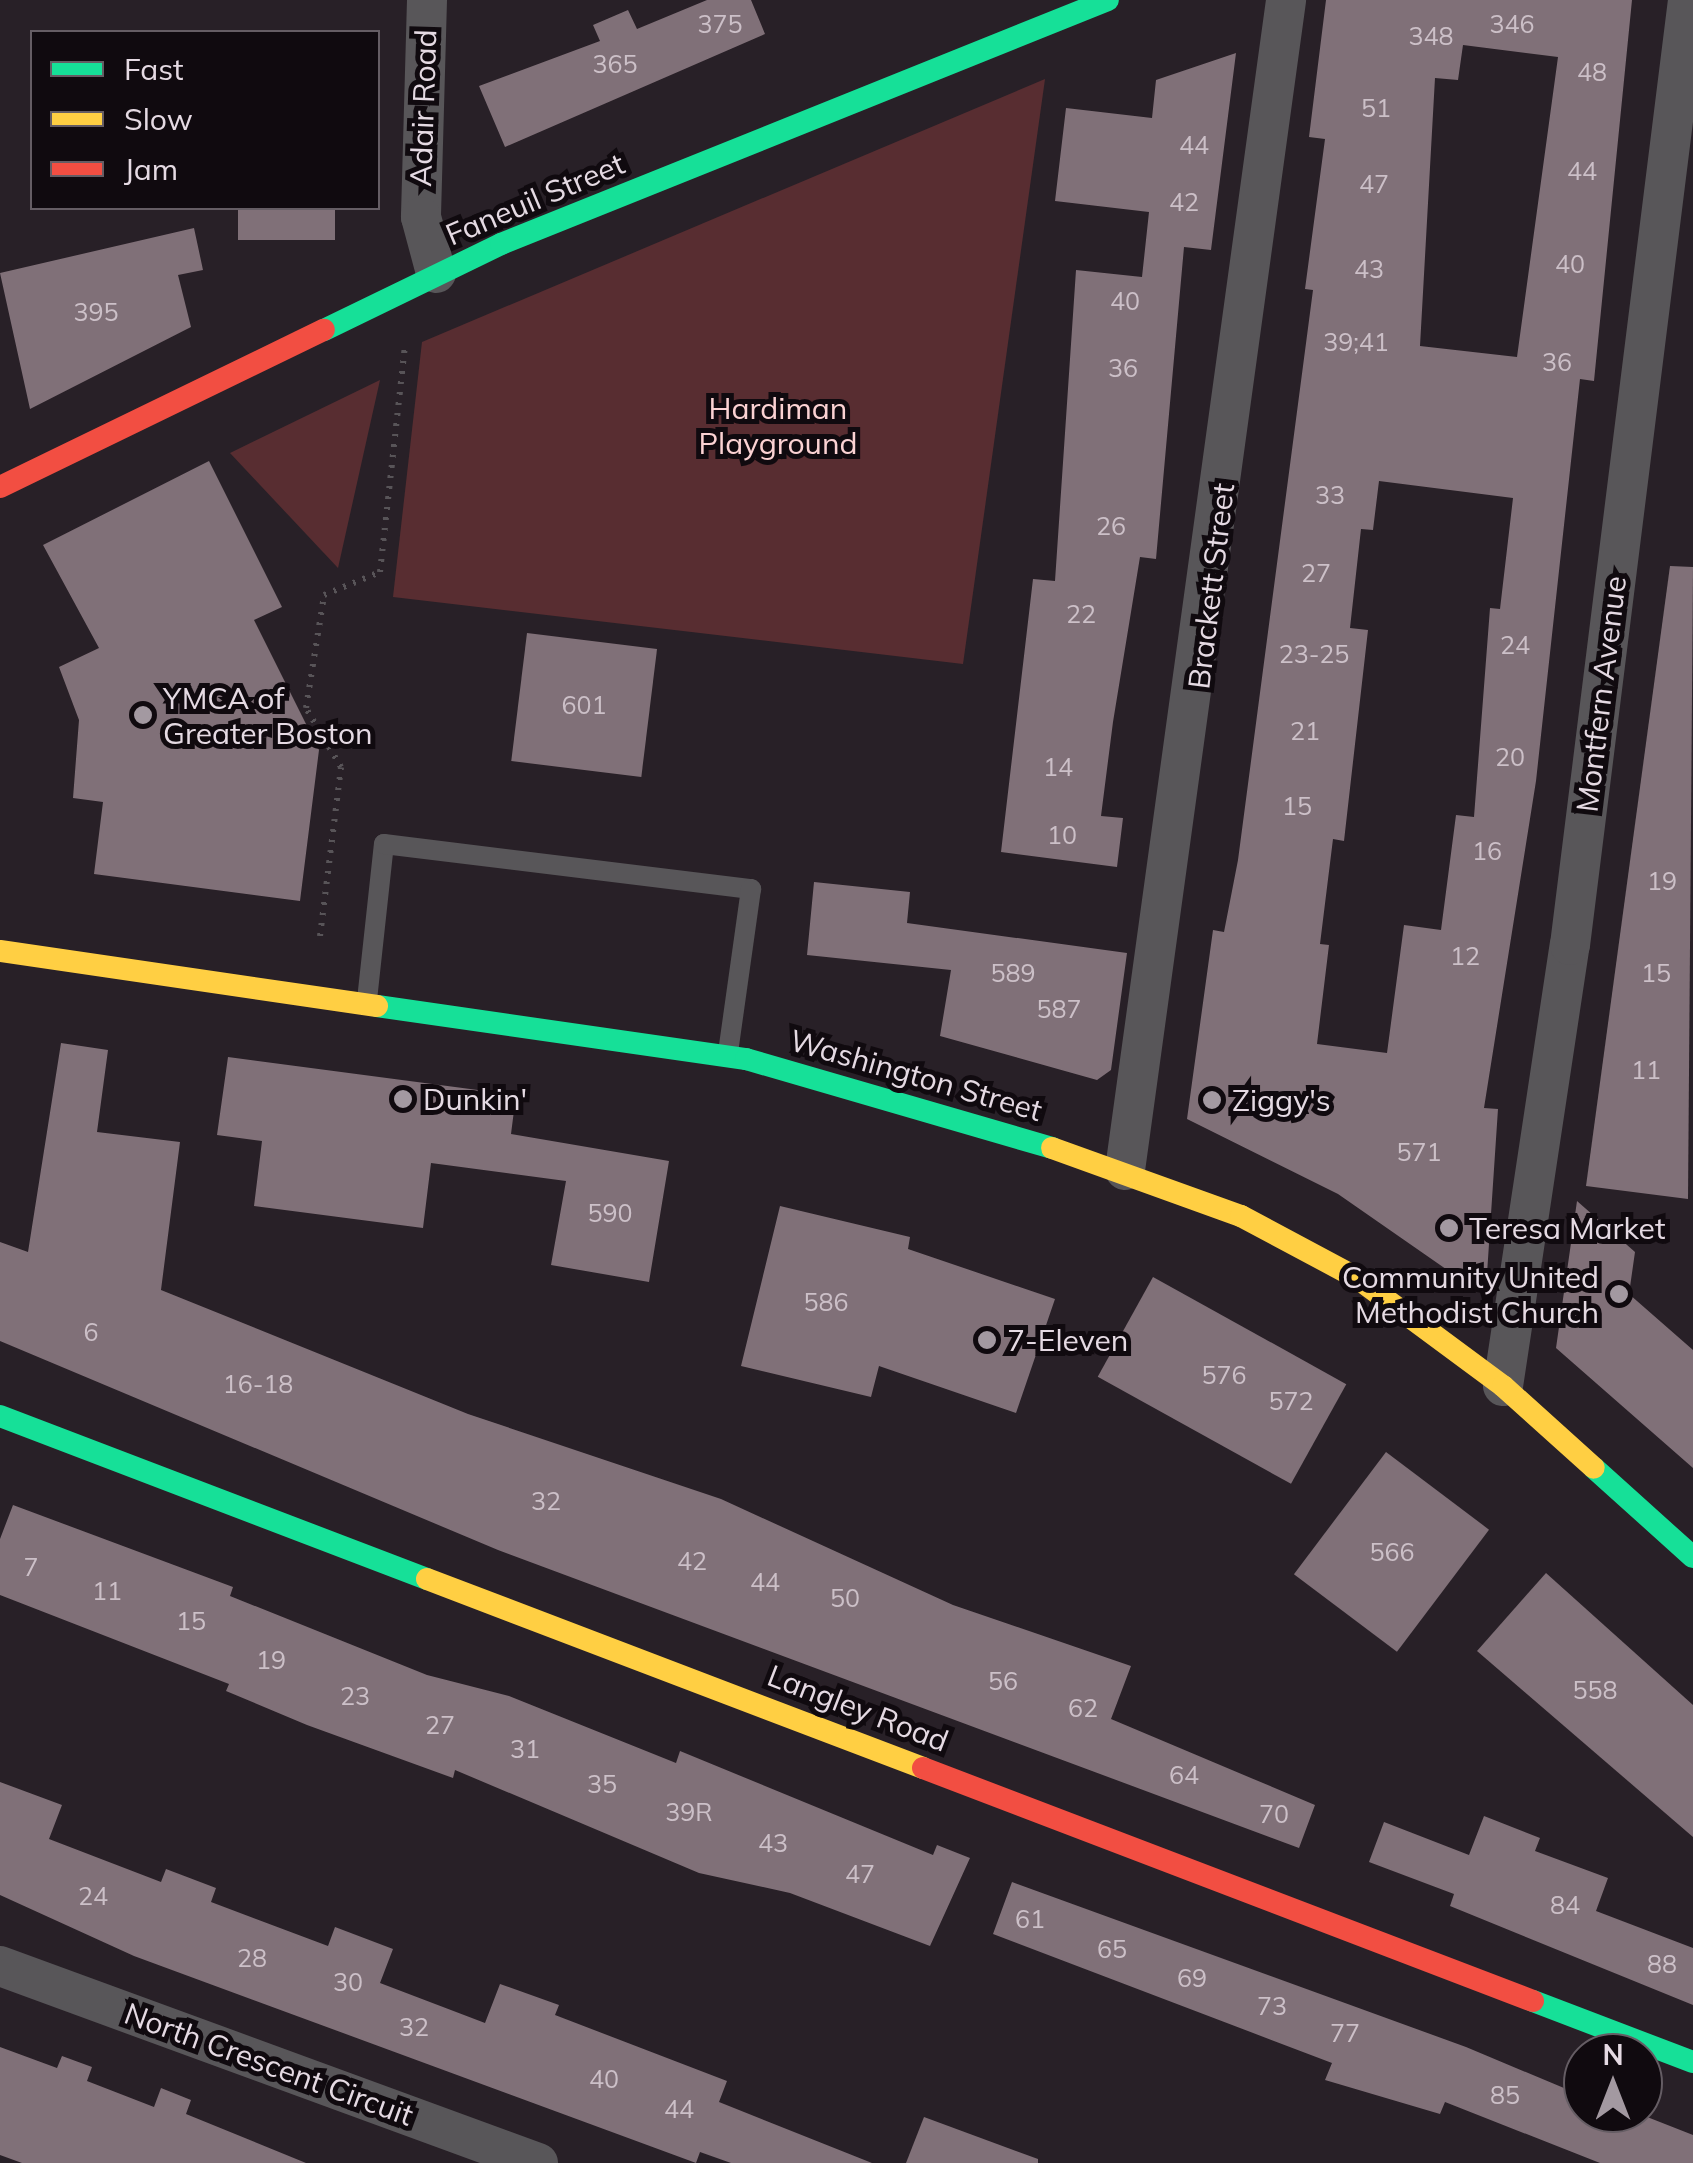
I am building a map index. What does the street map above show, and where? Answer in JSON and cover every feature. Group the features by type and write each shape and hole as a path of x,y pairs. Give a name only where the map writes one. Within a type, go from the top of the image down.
{"street":[{"name":"Adair Road","path":"426,0 421,217 436,273"},
{"name":"Faneuil Street","path":"0,487 436,273 1108,0"},
{"name":"Brackett Street","path":"1125,1170 1286,0"},
{"name":"Montfern Avenue","path":"1504,1386 1570,945 1688,0"},
{"name":"Washington Street","path":"0,951 367,1000 727,1055 963,1115 1125,1170 1294,1242 1504,1386 1693,1557"},
{"name":"Langley Road","path":"0,1416 1693,2062"},
{"name":"North Crescent Circuit","path":"0,1966 488,2155 538,2163"}],"lane":[{"path":"367,1000 384,844 752,889 727,1055"}],"path":[{"path":"320,936 341,767 306,708 324,595 380,572 405,348"}],"green space":[{"name":"Hardiman Playground","path":"1045,79 963,664 393,597 422,342"},
{"path":"380,380 338,568 230,453"}],"building":[{"path":"707,0 751,0 765,34 505,147 479,86 600,41 593,25 628,10 637,29"},
{"path":"1326,0 1632,0 1594,381 1580,379 1536,781 1484,1108 1498,1109 1487,1274 1466,1283 1338,1194 1187,1119 1213,930 1224,932 1238,860 1313,290 1305,289 1325,139 1309,137","holes":["1463,45 1558,57 1517,357 1420,346 1435,78 1458,80","1379,481 1513,498 1500,609 1490,608 1474,817 1456,815 1441,930 1404,925 1387,1053 1317,1044 1329,945 1320,944 1333,839 1344,841 1368,630 1350,628 1361,529 1373,530"]},
{"path":"1236,53 1211,250 1184,247 1156,559 1140,557 1113,722 1101,816 1123,818 1117,867 1001,852 1033,579 1055,581 1076,270 1142,277 1149,212 1055,201 1066,108 1152,118 1156,80"},
{"path":"238,210 335,210 335,240 238,240"},
{"path":"194,228 203,270 178,275 191,327 30,409 0,273"},
{"path":"209,461 282,607 254,620 319,750 300,901 94,874 103,802 73,798 79,720 59,667 99,648 43,545"},
{"path":"1670,566 1693,567 1688,1199 1586,1186"},
{"path":"527,633 657,649 641,777 511,761"},
{"path":"814,882 910,892 907,923 1127,953 1111,1070 1097,1080 940,1036 951,970 807,955"},
{"path":"61,1043 108,1050 97,1132 180,1142 161,1290 468,1414 721,1499 953,1605 1131,1666 1111,1719 1315,1805 1299,1848 498,1550 0,1341 0,1242 28,1252"},
{"path":"228,1057 516,1095 511,1134 669,1161 649,1282 551,1265 566,1181 431,1163 423,1228 254,1206 262,1141 217,1135"},
{"path":"1577,1201 1635,1252 1629,1294 1693,1350 1693,1468 1556,1348"},
{"path":"780,1206 910,1237 908,1249 1055,1299 1016,1413 879,1366 871,1397 741,1366"},
{"path":"1153,1277 1346,1384 1291,1484 1098,1377"},
{"path":"1386,1452 1489,1530 1397,1652 1294,1574"},
{"path":"13,1505 233,1587 230,1596 427,1675 509,1696 676,1763 680,1751 933,1855 937,1845 970,1858 930,1946 790,1893 699,1873 455,1770 453,1778 307,1725 226,1691 229,1684 0,1595 0,1539"},
{"path":"1546,1573 1693,1705 1693,1837 1477,1651"},
{"path":"0,1782 62,1805 49,1839 161,1882 166,1869 216,1888 211,1902 328,1946 335,1927 393,1949 380,1983 485,2023 500,1984 559,2005 555,2015 727,2081 719,2102 872,2163 731,2163 700,2152 696,2163 134,1956 0,1895"},
{"path":"1484,1816 1540,1838 1535,1851 1608,1878 1596,1911 1693,1948 1693,2005 1450,1906 1454,1894 1369,1862 1384,1822 1469,1855"},
{"path":"1012,1882 1466,2047 1563,2088 1563,2133 1663,2133 1663,2123 1693,2135 1693,2163 1600,2163 1445,2102 1440,2114 1325,2080 1332,2063 993,1934"},
{"path":"0,2047 57,2068 62,2056 92,2067 87,2081 154,2107 161,2088 191,2100 186,2114 306,2163 22,2163 0,2155"},
{"path":"924,2117 1038,2159 1038,2163 906,2163"}],"traffic: fast":[{"path":"324,330 501,244 1108,0"},
{"path":"377,1006 746,1059 1052,1148"},
{"path":"0,1416 427,1579"},
{"path":"1594,1468 1693,1557"},
{"path":"1533,2001 1693,2062"}],"traffic: slow":[{"path":"0,951 377,1006"},
{"path":"1052,1148 1241,1216 1357,1278 1503,1386 1594,1468"},
{"path":"427,1579 923,1768"}],"traffic: jam":[{"path":"0,487 324,330"},
{"path":"923,1768 1533,2001"}],"place":[{"name":"YMCA of Greater Boston","path":"143,715"},
{"name":"Dunkin'","path":"403,1099"},
{"name":"Ziggy's","path":"1212,1100"},
{"name":"Teresa Market","path":"1449,1228"},
{"name":"Community United Methodist Church","path":"1619,1294"},
{"name":"7-Eleven","path":"987,1340"}]}
